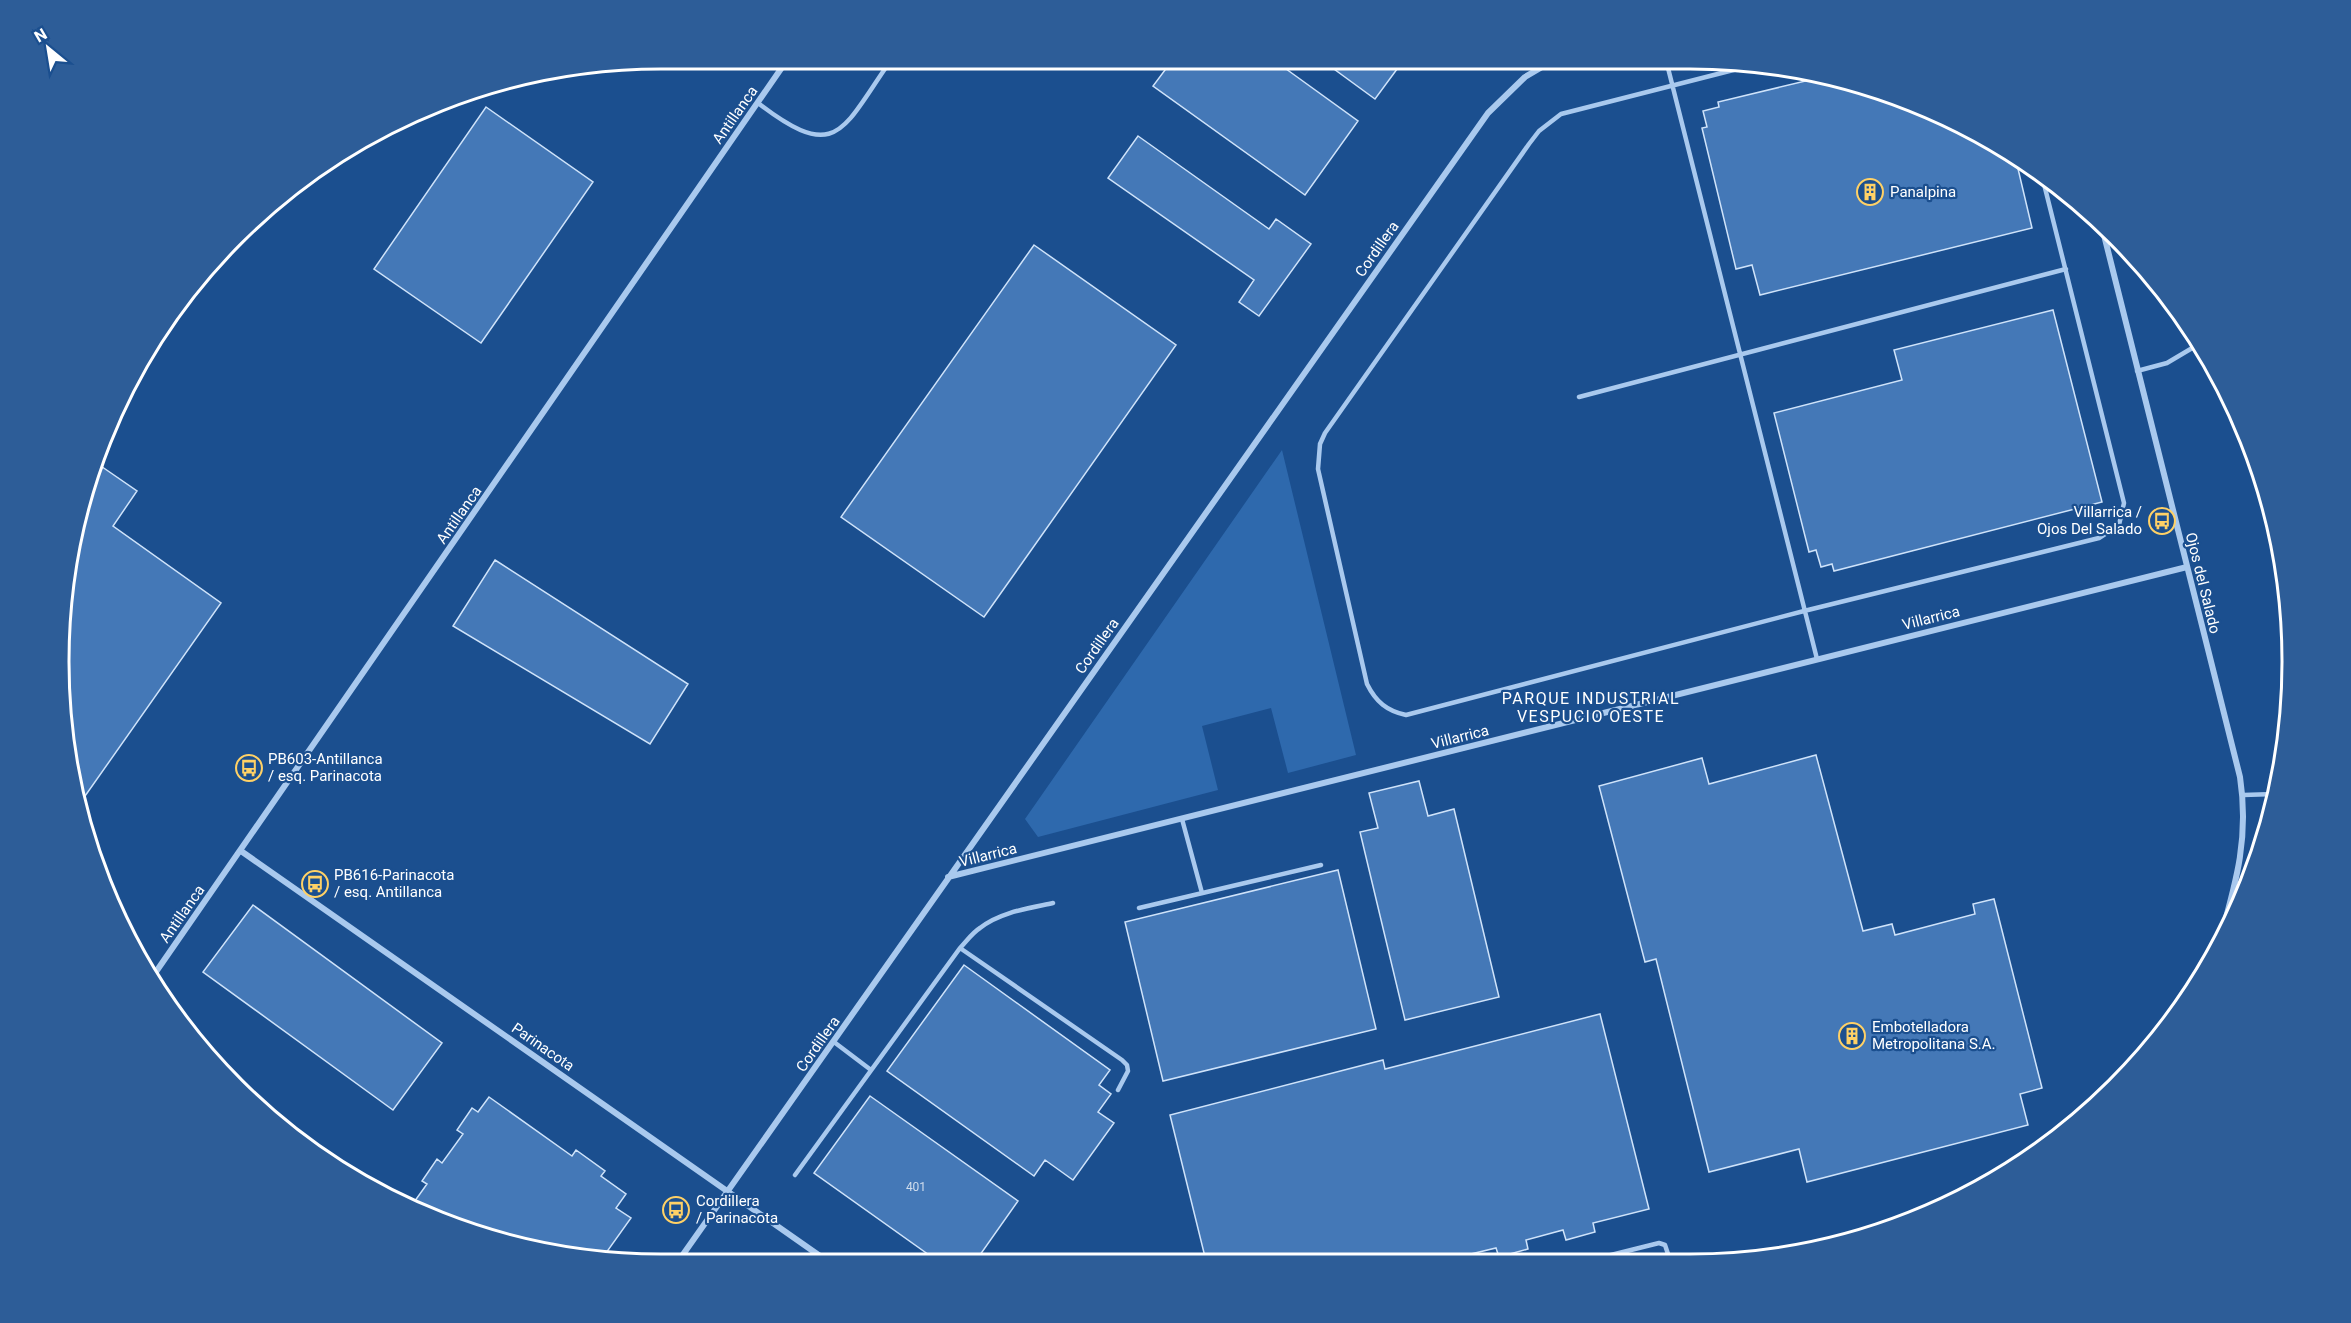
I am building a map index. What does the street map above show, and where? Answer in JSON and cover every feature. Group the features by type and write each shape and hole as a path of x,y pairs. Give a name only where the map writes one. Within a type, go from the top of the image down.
{"street":[{"name":"Antillanca","path":"156,971 781,69"},
{"name":"Cordillera","path":"684,1254 1488,113 1526,77 1539,69"},
{"name":"Ojos del Salado","path":"2105,240 2243,795 2242,851 2227,911"},
{"name":"Villarrica","path":"948,878 2187,567"},
{"name":"Parinacota","path":"241,851 817,1254"}],"lane":[{"path":"758,103 783,123 802,132 825,136 838,131 847,122 885,69"},
{"path":"1668,69 1817,660"},
{"path":"1728,70 1561,114 1539,131 1325,433 1320,444 1318,469 1367,684 1372,696 1383,707 1406,715 1804,610 2099,537 2118,525 2124,502 2045,187"},
{"path":"1579,397 2066,269"},
{"path":"2137,371 2167,363 2192,348"},
{"path":"2243,795 2267,794"},
{"path":"1182,819 1202,893"},
{"path":"1139,908 1321,865"},
{"path":"795,1174 960,948 980,928 993,920 1053,903"},
{"path":"960,948 1122,1060 1128,1071 1118,1090"},
{"path":"834,1042 871,1070"},
{"path":"1615,1254 1659,1243 1665,1245 1668,1254"}],"shaded area":[{"path":"1282,450 1356,755 1288,773 1271,708 1202,726 1218,790 1038,837 1025,819"}],"building":[{"path":"1166,69 1286,69 1358,121 1305,195 1153,86"},
{"path":"1334,69 1397,69 1375,99"},
{"name":"Panalpina","path":"1807,81 1880,100 1916,114 1986,148 2018,168 2032,228 1760,295 1752,265 1736,269 1702,128 1707,127 1703,111 1719,107 1718,102"},
{"path":"486,107 593,182 481,343 374,269"},
{"path":"1138,136 1269,229 1276,219 1311,244 1259,316 1239,302 1254,280 1108,178"},
{"path":"1034,245 1176,345 984,617 841,517"},
{"path":"2053,310 2102,502 1834,571 1832,564 1821,567 1816,550 1809,552 1774,413 1902,380 1894,350"},
{"path":"102,467 137,491 113,526 221,603 85,797 74,739 70,700 70,623 80,546"},
{"path":"495,560 688,684 650,744 453,626"},
{"name":"Embotelladora Metropolitana S.A.","path":"1816,755 1863,931 1892,924 1895,935 1975,914 1973,904 1994,899 2042,1088 2020,1094 2028,1125 1807,1182 1799,1149 1709,1172 1656,959 1645,962 1599,786 1702,758 1709,784"},
{"path":"1419,781 1428,816 1454,809 1499,997 1405,1020 1360,832 1378,828 1369,793"},
{"path":"1338,870 1376,1029 1163,1081 1125,922"},
{"path":"253,905 442,1043 393,1110 203,972"},
{"path":"964,965 1110,1070 1099,1085 1111,1094 1098,1112 1114,1123 1073,1180 1045,1160 1034,1176 887,1071"},
{"path":"1600,1014 1649,1209 1593,1223 1595,1232 1566,1240 1563,1230 1526,1240 1528,1249 1510,1254 1498,1254 1496,1248 1471,1254 1204,1254 1170,1115 1383,1060 1385,1069"},
{"path":"870,1096 1018,1201 981,1254 928,1254 814,1173"},
{"path":"489,1097 572,1156 576,1150 605,1171 601,1176 626,1194 616,1208 631,1218 607,1251 546,1243 508,1234 471,1223 415,1200 427,1184 422,1181 437,1159 442,1163 463,1134 457,1130 472,1108 478,1112"}],"place":[{"name":"Panalpina","path":"1870,192"},
{"name":"Villarrica / Ojos Del Salado","path":"2162,521"},
{"name":"PB603-Antillanca / esq. Parinacota","path":"249,768"},
{"name":"PB616-Parinacota / esq. Antillanca","path":"315,884"},
{"name":"Embotelladora Metropolitana S.A.","path":"1852,1036"},
{"name":"Cordillera / Parinacota","path":"676,1210"}],"district":[{"name":"PARQUE INDUSTRIAL VESPUCIO OESTE","path":"1591,707"}]}
